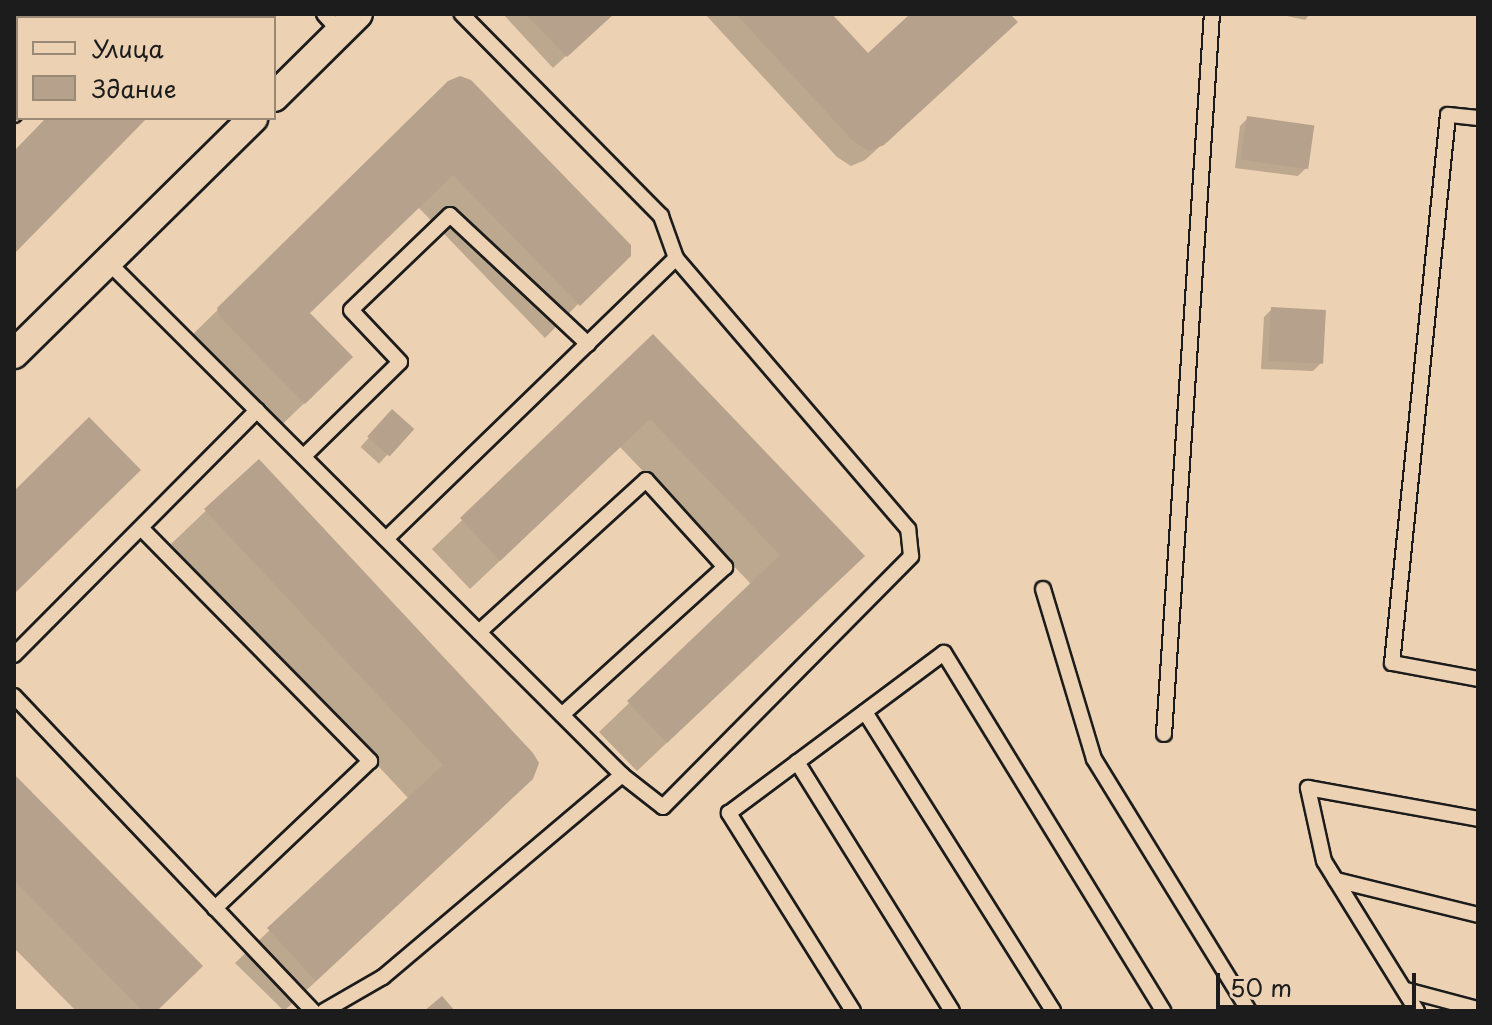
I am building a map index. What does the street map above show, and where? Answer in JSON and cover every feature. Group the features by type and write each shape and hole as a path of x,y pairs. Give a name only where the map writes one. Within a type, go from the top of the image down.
{"street":[{"path":"276,95 341,20"},
{"path":"14,354 251,120"}],"lane":[{"path":"108,262 622,775 663,807 911,556 908,529 676,258 661,216 462,14"},
{"path":"1164,734 1212,14"},
{"path":"1478,118 1448,115 1392,663 1478,679"},
{"path":"304,456 400,362 351,310 450,215 588,344"},
{"path":"386,539 676,258"},
{"path":"14,655 257,410"},
{"path":"479,632 646,480 725,567 562,715"},
{"path":"141,528 370,761 215,908"},
{"path":"1043,589 1094,759 1249,1011"},
{"path":"853,1011 729,813 944,653 1163,1011"},
{"path":"14,696 313,1011"},
{"path":"865,712 1053,1011"},
{"path":"797,762 952,1011"},
{"path":"324,1011 383,977 622,775"},
{"path":"1417,1011 1324,861 1308,788 1478,819"},
{"path":"1336,880 1478,915"},
{"path":"1406,990 1478,1009"}],"building":[{"path":"148,14 248,14 248,16"},
{"path":"526,14 614,14 567,57"},
{"path":"736,14 832,14 868,53 910,14 1010,14 1018,22 884,145 869,151 853,141"},
{"path":"460,76 471,80 631,245 631,256 580,306 453,175 310,313 353,357 305,404 220,317 217,308 448,81"},
{"path":"1247,116 1314,125 1308,169 1241,160"},
{"path":"44,120 145,120 14,254 14,151"},
{"path":"1271,307 1326,310 1323,364 1268,361"},
{"path":"653,334 865,556 667,743 627,701 780,555 650,419 500,561 460,518"},
{"path":"392,409 414,429 390,457 367,436"},
{"path":"89,417 141,470 14,594 14,491"},
{"path":"259,459 539,763 533,779 316,981 267,928 443,765 204,509"},
{"path":"14,774 203,966 157,1011 143,1011 14,880"},
{"path":"442,996 455,1011 424,1011"}]}
